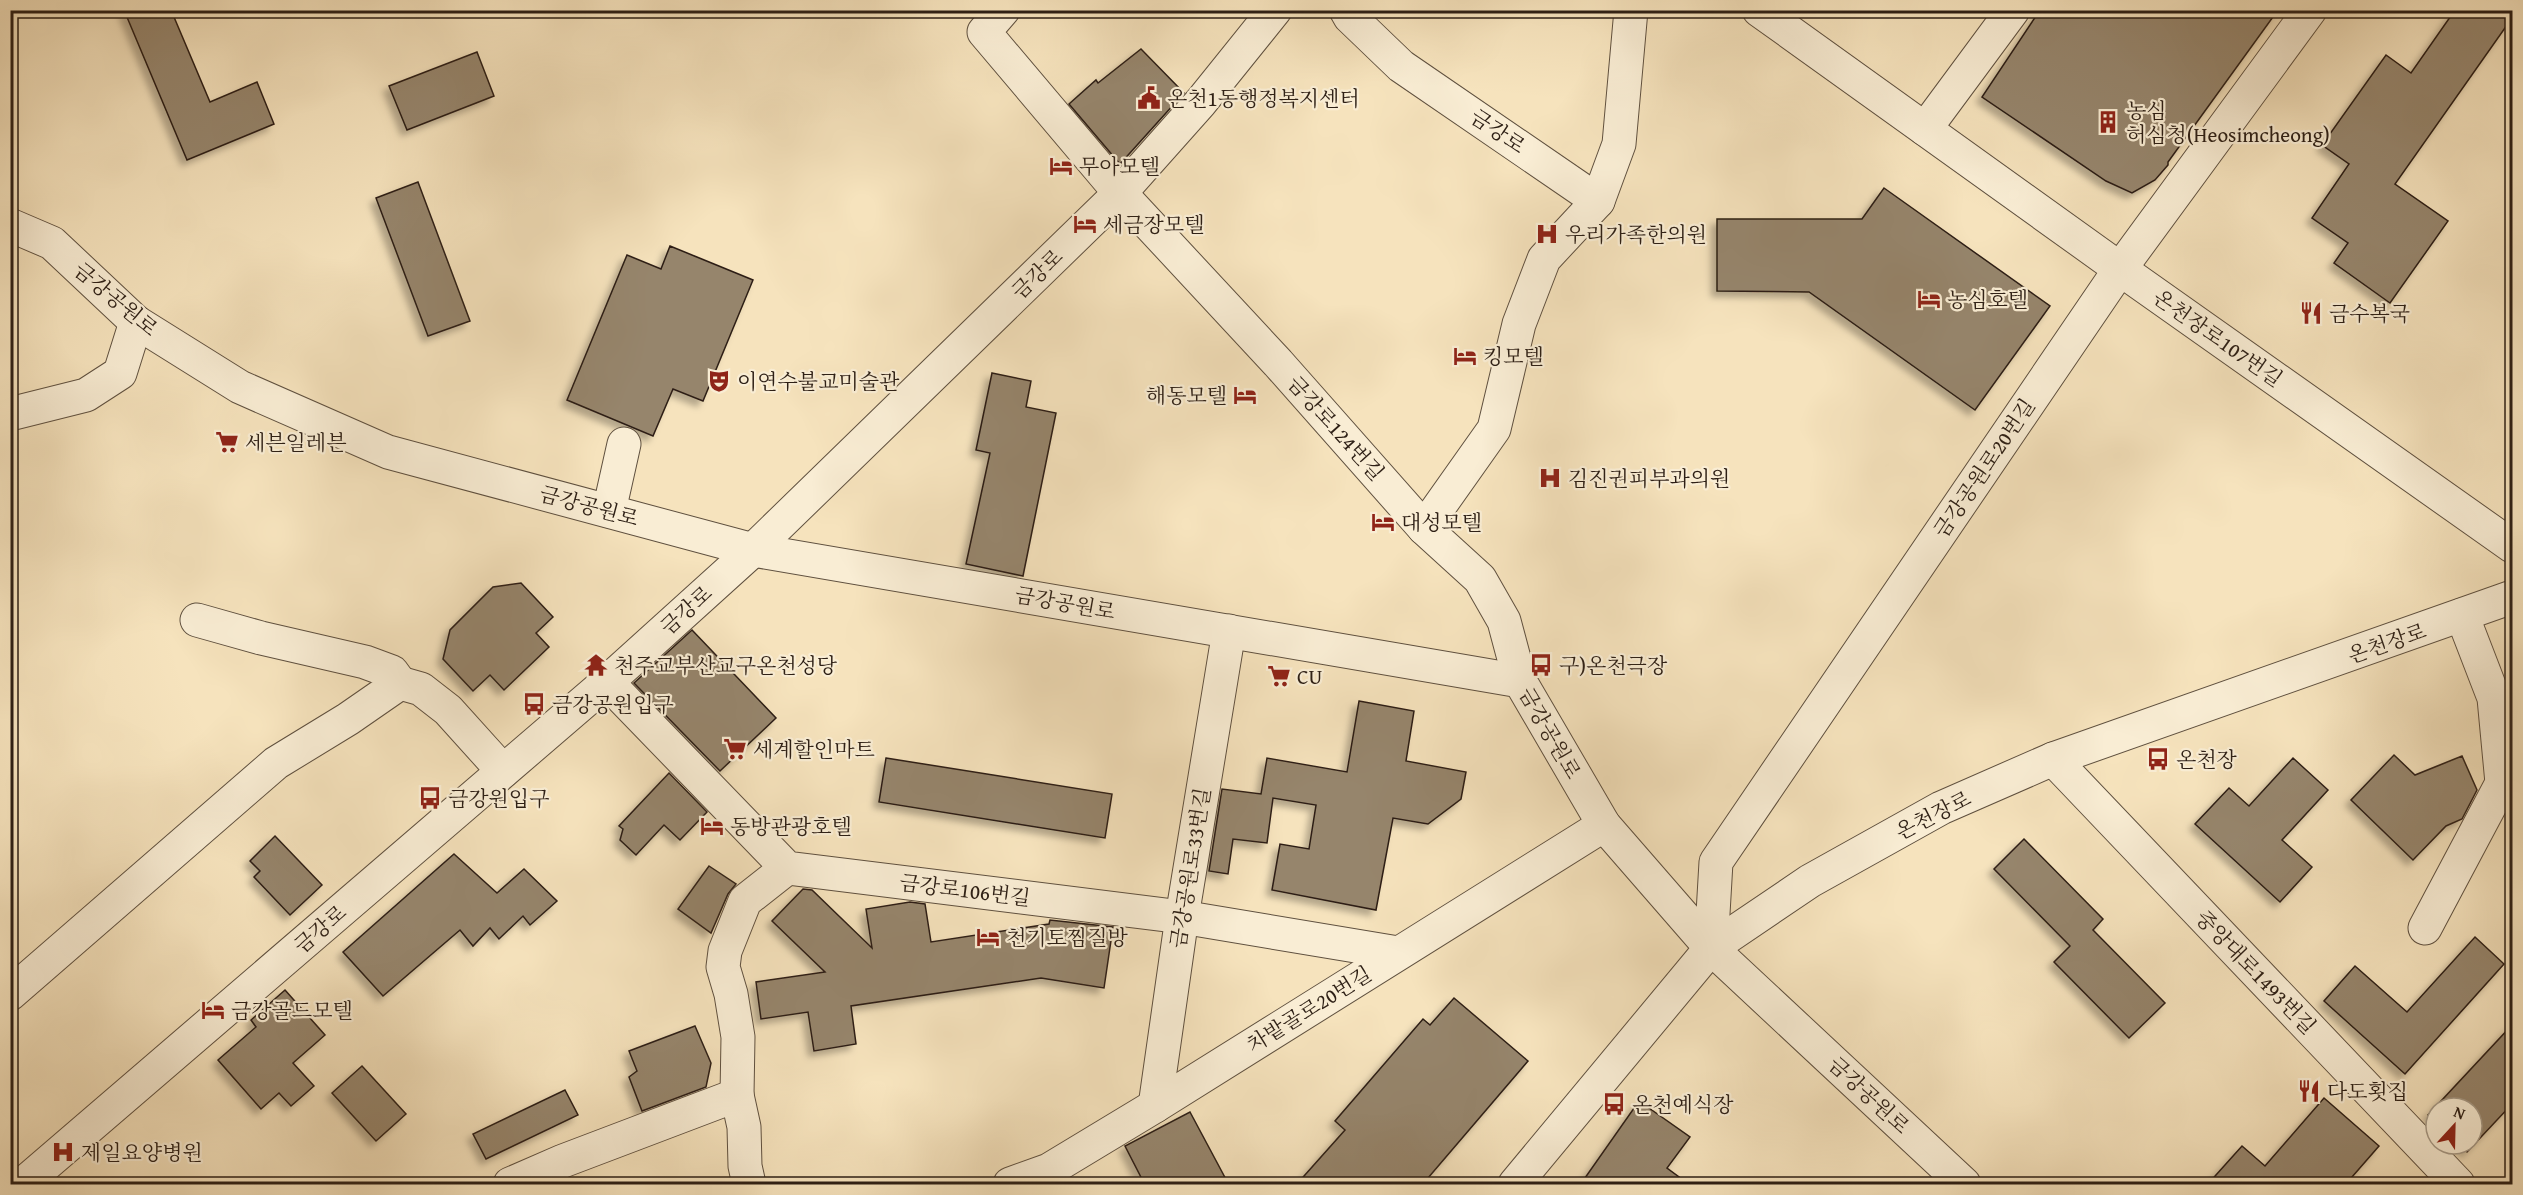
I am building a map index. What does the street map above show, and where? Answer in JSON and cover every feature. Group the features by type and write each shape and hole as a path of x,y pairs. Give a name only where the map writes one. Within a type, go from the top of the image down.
{"street":[{"name":"금강로124번길","path":"1003,10 984,32 1120,193 1278,363 1424,528 1480,579 1504,621 1520,681"},
{"name":"금강로","path":"23,1185 607,682 753,550 1120,193 1201,102 1275,10"},
{"name":"금강로","path":"1347,10 1350,17 1401,66 1598,201"},
{"path":"1424,528 1494,429 1519,324 1544,259 1598,201 1619,144 1631,10"},
{"name":"온천장로107번길","path":"1759,10 2512,546"},
{"path":"1925,129 2013,10"},
{"name":"금강공원로20번길","path":"1711,948 1716,862 2120,269 2310,10"},
{"name":"금강공원로","path":"10,225 52,243 136,322 240,387 388,452 753,550 1520,681 1604,825 1711,948 1964,1185"},
{"path":"10,414 86,395 120,373 136,322"},
{"path":"609,511 624,444"},
{"name":"온천장로","path":"1515,1185 1711,948 1810,881 1941,808 2053,759 2512,597"},
{"path":"2425,928 2507,786 2494,698 2462,615"},
{"path":"197,620 261,638 365,662 392,672 400,683 421,689 448,710 503,771"},
{"name":"금강공원로33번길","path":"1155,1106 1182,917 1229,631"},
{"path":"607,682 787,868 745,901 725,951 723,968 731,994 738,1037 737,1095 744,1127 745,1166 749,1185"},
{"path":"10,994 276,763 378,700 400,683"},
{"name":"중앙대로1493번길","path":"2053,759 2458,1185"},
{"name":"차밭골로20번길","path":"1010,1185 1049,1170 1155,1106 1604,825"},
{"name":"금강로106번길","path":"787,868 1182,917 1398,953"},
{"path":"510,1185 563,1161 737,1095"}],"building":[{"path":"124,10 171,10 210,102 257,82 274,124 187,160"},
{"name":"농심 허심청(Heosimcheong)","path":"2040,10 2278,10 2168,165 2155,180 2132,193 2106,181 1982,97"},
{"path":"2455,10 2512,10 2512,18 2395,184 2448,221 2390,303 2334,263 2348,243 2312,218 2349,164 2322,145 2386,55 2411,73"},
{"path":"1141,49 1184,93 1120,164 1069,104 1096,80 1098,83"},
{"path":"477,52 494,96 407,130 389,86"},
{"path":"418,182 470,321 428,336 376,198"},
{"name":"농심호텔","path":"1884,188 2050,306 1975,410 1809,292 1717,291 1717,219 1862,219"},
{"path":"670,246 753,280 703,401 673,389 653,436 567,400 627,255 661,269"},
{"path":"992,373 1031,381 1026,407 1056,413 1023,576 966,564 990,453 976,450"},
{"path":"521,583 553,617 536,633 549,647 504,690 490,675 473,691 443,659 450,630 493,587"},
{"path":"692,630 776,718 720,771 634,683"},
{"path":"1359,701 1414,711 1406,761 1466,772 1461,799 1428,824 1393,818 1376,910 1272,890 1280,844 1309,849 1316,805 1273,798 1267,843 1233,839 1228,874 1209,871 1222,789 1261,794 1267,758 1347,772"},
{"path":"2394,755 2415,775 2462,756 2477,790 2462,819 2446,826 2413,860 2351,800"},
{"path":"886,758 1112,794 1105,838 879,802"},
{"path":"2293,758 2328,790 2282,840 2312,867 2280,902 2195,824 2229,788 2249,806"},
{"path":"669,773 707,812 680,840 664,825 636,855 620,840 623,829 619,826"},
{"path":"275,836 322,885 290,915 254,877 260,871 250,861"},
{"path":"2024,839 2103,919 2093,930 2165,1003 2129,1038 2054,962 2070,946 1994,869"},
{"path":"454,854 497,893 524,869 557,901 530,925 523,916 499,939 490,928 473,946 460,930 383,996 343,952"},
{"path":"709,866 736,884 728,894 711,933 678,909"},
{"path":"803,889 812,890 872,948 866,909 910,902 925,904 931,942 1049,924 1050,920 1113,927 1104,988 1041,978 851,1006 856,1044 814,1051 808,1012 761,1019 756,982 825,972 772,921"},
{"path":"2475,937 2504,964 2405,1074 2324,1001 2355,966 2407,1012"},
{"path":"285,990 325,1035 293,1063 314,1086 291,1106 279,1093 261,1109 218,1060 256,1027 251,1020"},
{"path":"1454,998 1528,1061 1422,1185 1296,1185 1345,1130 1335,1121 1423,1019 1430,1025"},
{"path":"2512,1025 2512,1104 2484,1134 2484,1096 2446,1096"},
{"path":"695,1026 711,1063 706,1087 642,1111 629,1077 637,1071 629,1051"},
{"path":"362,1066 406,1114 376,1141 332,1093"},
{"path":"565,1090 578,1115 486,1159 473,1134"},
{"path":"2324,1098 2379,1146 2345,1185 2207,1185 2242,1146 2265,1166"},
{"path":"1639,1101 1690,1137 1667,1168 1690,1185 1580,1185"},
{"path":"1190,1112 1229,1185 1145,1185 1125,1146"}],"place":[{"name":"온천1동행정복지센터","path":"1149,98"},
{"name":"농심 허심청(Heosimcheong)","path":"2108,122"},
{"name":"무아모텔","path":"1061,166"},
{"name":"세금장모텔","path":"1085,224"},
{"name":"우리가족한의원","path":"1547,234"},
{"name":"농심호텔","path":"1929,299"},
{"name":"금수복국","path":"2311,313"},
{"name":"킹모텔","path":"1465,356"},
{"name":"이연수불교미술관","path":"719,381"},
{"name":"해동모텔","path":"1245,395"},
{"name":"세븐일레븐","path":"227,442"},
{"name":"김진권피부과의원","path":"1550,478"},
{"name":"대성모텔","path":"1383,522"},
{"name":"천주교부산교구온천성당","path":"596,665"},
{"name":"구)온천극장","path":"1541,665"},
{"name":"CU","path":"1279,676"},
{"name":"금강공원입구","path":"534,704"},
{"name":"세계할인마트","path":"735,749"},
{"name":"온천장","path":"2158,759"},
{"name":"금강원입구","path":"430,798"},
{"name":"동방관광호텔","path":"712,826"},
{"name":"천기토찜질방","path":"988,937"},
{"name":"금강골드모텔","path":"213,1010"},
{"name":"다도횟집","path":"2309,1091"},
{"name":"온천예식장","path":"1614,1104"},
{"name":"제일요양병원","path":"63,1152"}]}
